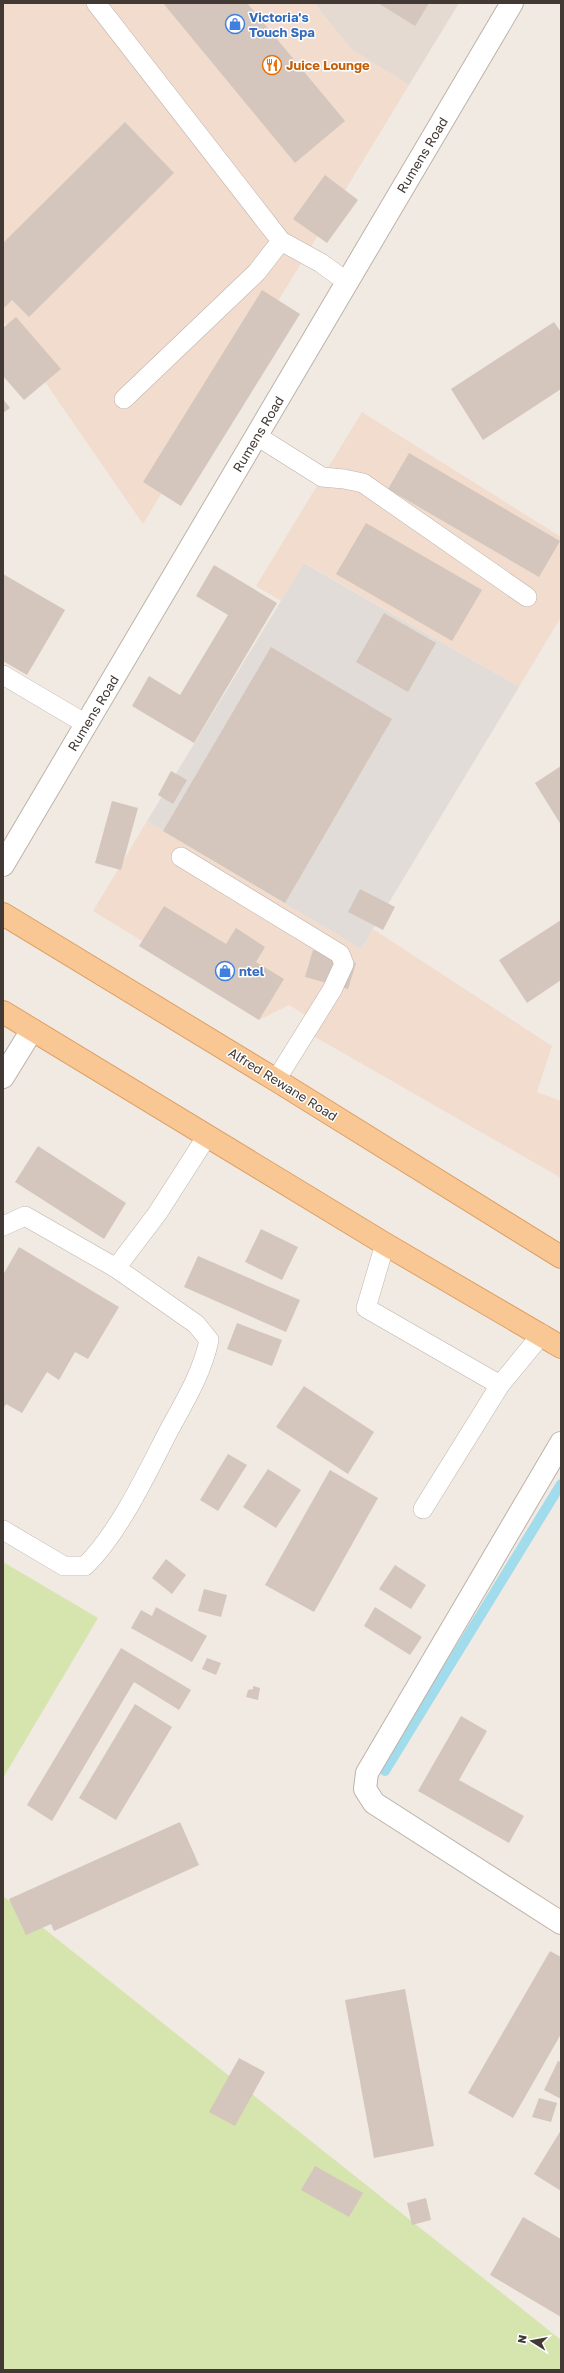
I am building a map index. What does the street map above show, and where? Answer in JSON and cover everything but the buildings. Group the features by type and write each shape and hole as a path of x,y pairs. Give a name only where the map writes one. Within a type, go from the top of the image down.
{"main road":[{"name":"Alfred Rewane Road","path":"3,914 276,1080 561,1257"},
{"path":"3,1012 385,1244 542,1334 561,1347"}],"street":[{"name":"Rumens Road","path":"3,865 512,3"},
{"path":"3,1077 32,1030"},
{"path":"561,1443 367,1773 365,1789 374,1803 561,1923"}],"lane":[{"path":"96,3 281,241 320,263 347,282"},
{"path":"124,399 257,272 281,241"},
{"path":"257,436 322,477 344,478 363,483 527,597"},
{"path":"3,675 86,724"},
{"path":"181,857 340,954 344,964 332,990 276,1080"},
{"path":"116,1268 157,1214 208,1136"},
{"path":"3,1226 25,1216 116,1268 196,1324 209,1340 204,1363 150,1467 102,1550 84,1566 64,1566 3,1530"},
{"path":"385,1244 366,1308 500,1385"},
{"path":"423,1509 500,1385 542,1334"}],"shaded area":[{"path":"3,3 314,3 351,49 409,85 143,524 3,321"},
{"path":"314,3 459,3 409,85 351,49"},
{"path":"362,412 561,537 561,617 519,687 305,563 281,601 256,586"},
{"path":"304,563 519,687 361,949 147,821"},
{"path":"147,821 361,949 373,929 552,1046 537,1092 561,1101 561,1178 310,1034 317,1022 289,1005 259,1020 142,941 93,911"}],"green space":[{"path":"3,1562 98,1618 3,1778"},
{"path":"3,1896 561,2340 561,2370 3,2370"}],"waterway":[{"path":"385,1771 561,1484"}],"place":[{"name":"Victoria's Touch Spa","path":"235,24"},
{"name":"Juice Lounge","path":"272,65"},
{"name":"ntel","path":"225,971"}]}
